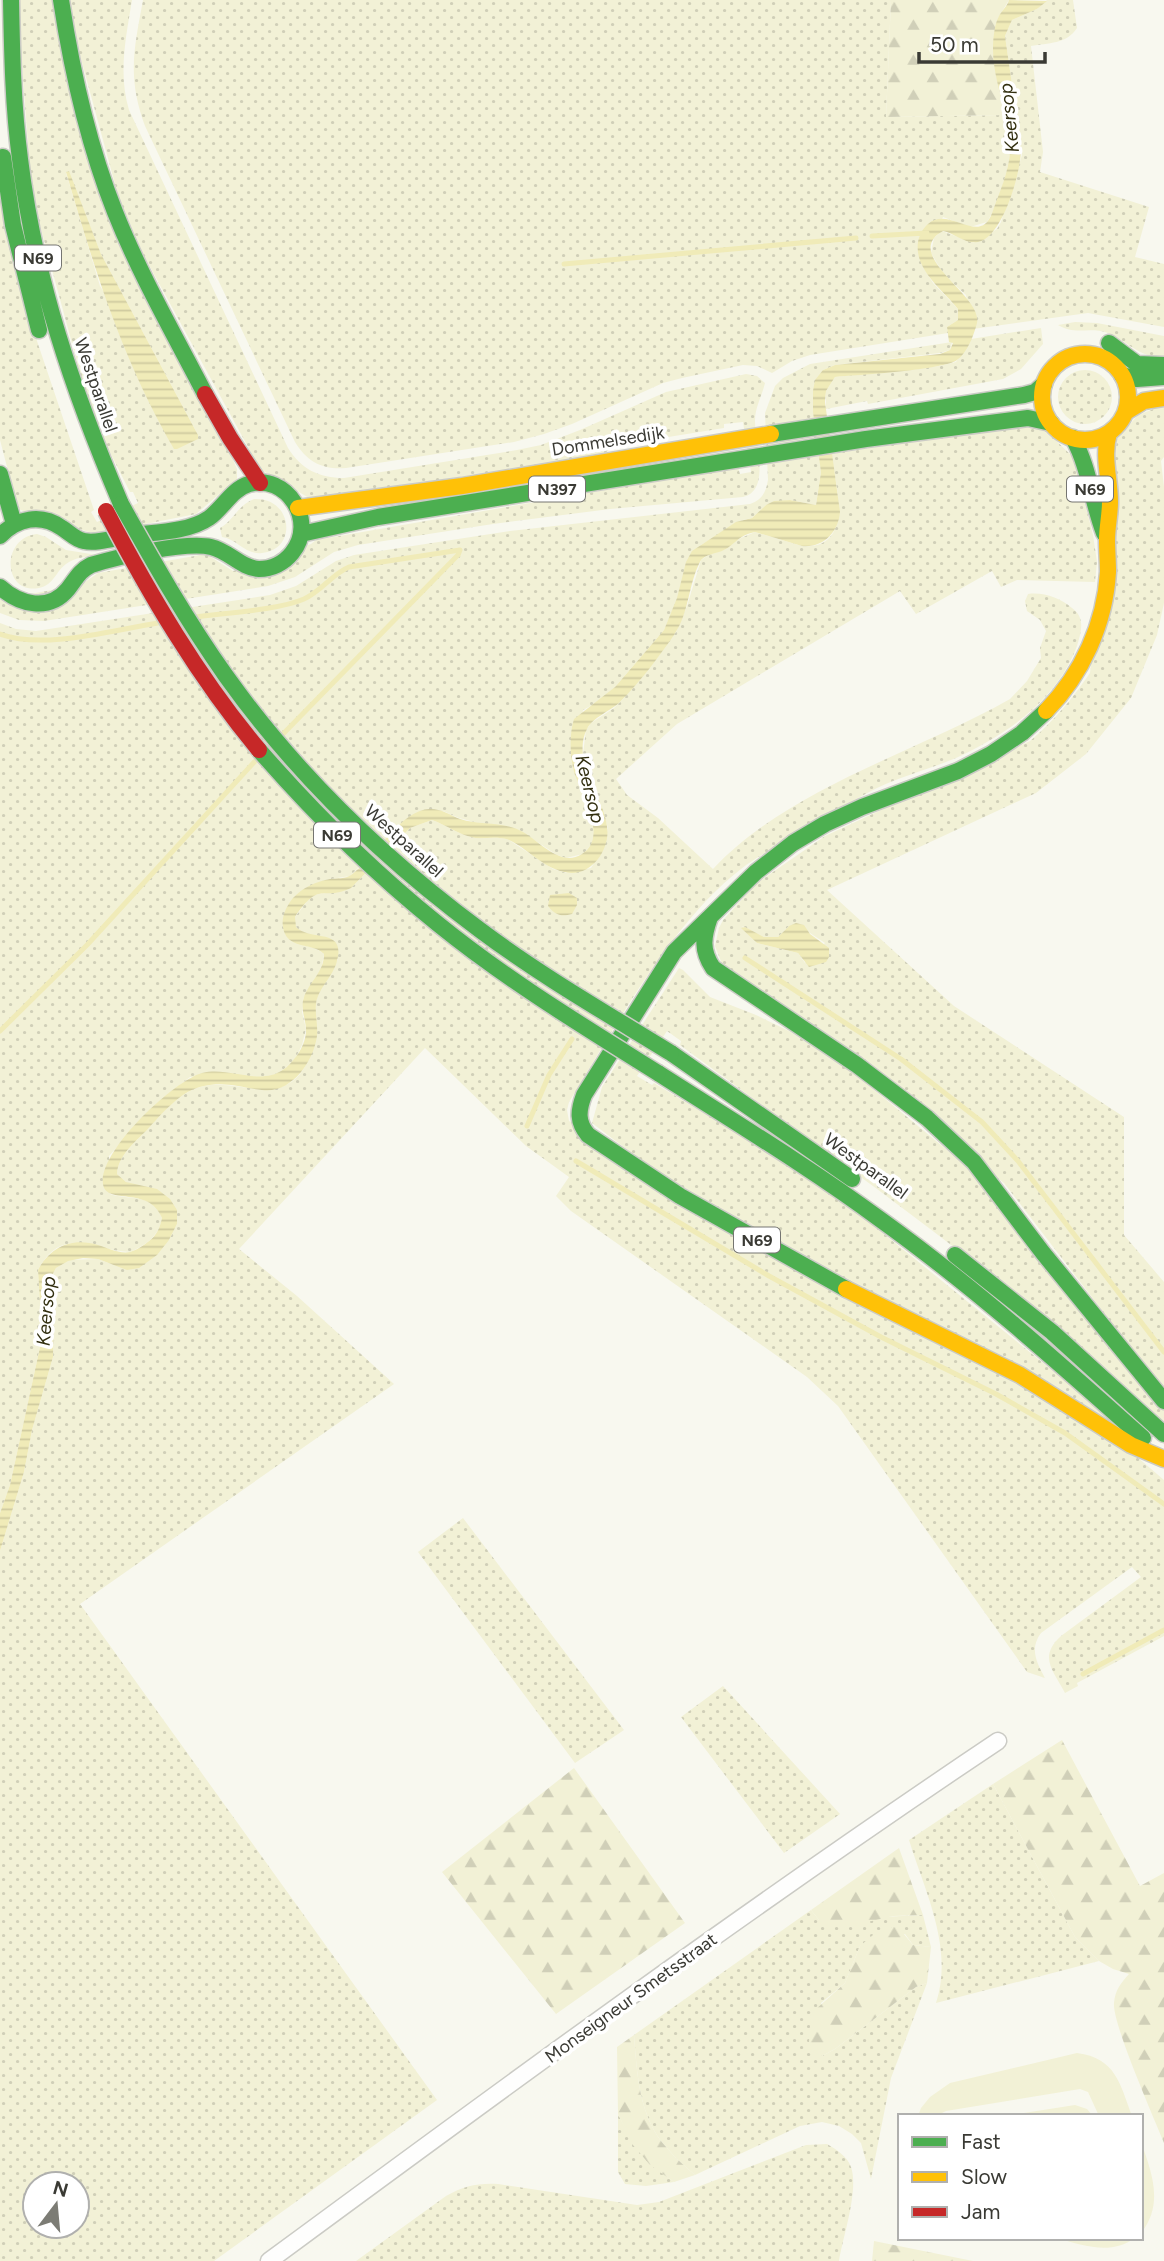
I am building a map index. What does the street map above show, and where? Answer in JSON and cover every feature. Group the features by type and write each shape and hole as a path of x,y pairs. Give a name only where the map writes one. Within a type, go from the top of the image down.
{"main road":[{"name":"Westparallel","path":"11,0 16,124 30,219 40,268 82,413 121,504 167,587 201,640 252,710 333,802 425,886 481,931 671,1054 856,1182 982,1275 1052,1332 1164,1434"},
{"path":"61,0 78,94 97,163 125,233 163,313 233,447 260,484"},
{"name":"N69","path":"2,141 13,225 44,346"},
{"path":"1080,338 1106,342 1141,365 1164,365"},
{"name":"N397","path":"948,405 970,393 1013,384 1030,373 1045,354 1060,343"},
{"name":"N397","path":"948,405 1024,396 1035,392 1044,384 1055,366 1080,354 1107,360 1122,375"},
{"path":"1122,375 1137,379 1164,377"},
{"path":"1073,438 1092,440 1109,433 1121,422 1126,412 1128,396 1122,375"},
{"path":"1044,384 1042,404 1051,423"},
{"path":"1126,412 1139,403 1164,398"},
{"name":"Dommelsedijk","path":"298,508 378,498 948,405"},
{"name":"N397","path":"301,534 378,517 866,439 1028,418 1051,423 1063,434 1073,438"},
{"name":"N69","path":"1109,433 1105,447 1111,503 1106,589 1094,636 1075,676 1052,706 1015,740 960,770 880,798 808,834 743,880 671,957 591,1081 581,1104 579,1122 581,1130 680,1196 733,1227 836,1284 1020,1375 1131,1444 1164,1458"},
{"name":"N69","path":"1073,438 1083,456 1094,506 1107,540"},
{"path":"0,474 14,524"},
{"path":"0,536 14,524 27,519 52,522 79,540 93,542 187,527 205,521 234,492 245,486 260,484 274,486 285,492 298,508 302,524 297,546 290,557 269,568 247,567 236,563 220,550 199,546 89,566 81,571 63,594 46,603 33,605 19,602 0,587"},
{"name":"Westparallel","path":"103,505 142,581 193,663 259,750 321,819 376,872 447,931 533,992 842,1192 970,1288 1034,1340 1164,1458"},
{"path":"710,917 703,936 703,954 713,968 857,1065 927,1118 974,1162 1043,1253 1164,1401"}],"street":[{"name":"Monseigneur Smetsstraat","path":"269,2261 602,2018 877,1822 998,1741"}],"green space":[{"path":"17,0 55,0 73,93 237,469 237,479 196,514 95,534 18,509 0,440 0,167 37,341 94,510 91,512 97,522 138,503 92,417 32,196","holes":["68,171 101,254 198,435 100,286 66,173"]},
{"path":"65,0 132,0 124,69 129,110 288,448 305,467 319,474 344,478 541,445 666,392 746,374 757,376 765,383 755,416 760,465 757,486 752,493 743,497 610,509 358,545 334,552 295,577 268,586 44,621 19,620 0,613 0,600 82,584 98,573 206,554 233,571 316,540 738,467 740,474 751,472 743,422 724,424 724,428 619,445 595,458 309,498 260,469 125,221"},
{"path":"143,0 891,0 886,117 1004,115 1010,148 1006,175 987,222 970,227 943,217 921,263 933,283 958,309 958,320 947,327 948,333 810,355 792,361 772,373 757,366 743,365 682,378 663,383 572,424 514,442 346,468 330,468 310,460 295,442 145,126 134,78 135,48"},
{"path":"891,0 1009,0 998,18 993,52 1004,115 886,117"},
{"path":"1047,0 1073,0 1077,28 1063,40 1031,46 1043,152 1040,172 1149,207 1135,257 1164,264 1164,327 1088,313 973,329 966,295 944,275 931,253 934,238 942,231 974,243 997,229 1001,222 1022,155 1005,36 1012,20 1037,9"},
{"path":"1075,322 1097,323 1164,336 1164,357 1141,352 1108,333 1071,330 1058,325"},
{"path":"1041,328 1043,344 1021,369 1003,379 826,409 826,391 835,377 956,362 971,339"},
{"path":"952,342 950,350 940,353 835,365 823,370 821,472 816,505 790,500 766,505 752,518 743,520 701,545 664,630 615,687 598,702 583,710 573,768 592,817 594,835 591,845 583,854 566,858 519,830 482,824 443,811 408,818 350,876 325,880 306,888 285,934 294,941 324,954 321,970 303,999 302,1012 306,1029 295,1059 283,1070 267,1078 190,1077 157,1103 109,1156 110,1194 152,1204 162,1218 155,1235 130,1252 78,1243 67,1244 47,1256 38,1270 42,1338 10,1485 0,1513 0,623 16,629 36,631 270,595 296,586 336,561 354,555 510,531 750,504 765,492 768,480 765,413 775,386 783,378 810,364"},
{"path":"1085,370 1104,378 1112,397 1104,416 1085,424 1066,416 1058,397 1066,378"},
{"path":"1164,405 1164,457 1161,461 1164,487 1164,603 1157,635 1131,698 1086,754 1036,793 827,890 954,1006 1124,1117 1124,1235 1164,1282 1164,1391 1004,1183 722,964 715,946 723,920 757,883 825,836 1030,741 1069,701 1090,673 1117,439 1138,415","holes":["742,926 764,937 778,937 789,926 807,931 825,943 805,963 798,953 757,943"]},
{"path":"1023,424 1046,431 1073,457 1093,535 1097,562 1095,582 1017,580 1001,587 992,571 916,614 900,591 677,724 616,779 627,795 658,818 713,869 744,841 778,816 815,794 1010,699 1027,681 1041,658 1040,648 1046,631 1040,620 1027,611 1025,601 1028,594 1051,596 1076,612 1081,621 1077,646 1057,683 1028,714 1011,727 956,758 867,793 755,859 715,891 691,917 646,977 569,1102 569,1121 985,1362 1136,1456 1164,1480 1164,1636 1077,1683 1078,1686 1065,1693 1052,1670 1049,1657 1054,1644 1141,1577 1132,1567 1041,1633 1035,1650 1045,1678 1027,1672 838,1406 807,1377 571,1211 556,1196 569,1177 526,1146 425,1048 239,1249 297,1296 394,1384 80,1604 437,2100 214,2261 0,2261 0,1551 24,1472 32,1430 53,1357 54,1320 49,1302 50,1279 56,1268 68,1260 98,1259 111,1264 169,1240 177,1224 177,1210 126,1182 117,1174 122,1158 130,1148 178,1099 204,1086 279,1088 300,1074 311,1049 317,997 338,959 312,936 298,930 294,923 295,917 312,895 346,890 354,885 410,828 432,820 469,837 509,840 553,869 566,873 591,868 603,849 608,828 583,754 586,730 591,723 624,698 676,632 701,560 755,532 802,546 819,544 830,538 836,527 838,513 831,454"},
{"path":"254,499 277,506 283,514 286,534 274,550 251,552 222,537 220,528"},
{"path":"37,534 66,550 97,555 70,562 44,586 27,588 18,583 13,575 12,555 17,545 25,538"},
{"path":"679,968 710,997 789,1031 855,1074 964,1164 1164,1409 1164,1425 975,1263 680,1045 681,1041 667,1031 637,1076 652,1085 654,1083 826,1187 1137,1439 684,1193 592,1123 602,1087"},
{"path":"463,1518 624,1730 575,1763 418,1552"},
{"path":"723,1686 840,1814 784,1853 681,1717"},
{"path":"1062,1740 1140,1886 1164,1873 1164,2143 1126,2049 1115,2014 1116,1994 1129,1974 1099,1961 1075,1937 993,1784"},
{"path":"574,1768 685,1923 556,2014 442,1872"},
{"path":"993,1784 1075,1937 1099,1961 936,2003 941,1982 940,1941 909,1840"},
{"path":"899,1848 923,1915 893,1916 846,1927 831,1927 819,1920 811,1910"},
{"path":"811,1910 819,1920 923,1915 931,1947 913,1945 905,1934 860,1946 845,1983 821,2003 822,2056 916,1987 927,1983 891,2078 871,2179 861,2143 839,2126 822,2122 800,2126 695,2175 670,2152 650,2123 641,2095 634,2035"},
{"path":"898,1927 913,1945 931,1947 927,1983 916,1987 835,2049 822,2056 811,2053 810,2026 815,2010 845,1983 860,1946 873,1935"},
{"path":"634,2035 641,2095 650,2123 670,2152 695,2175 674,2182 650,2165 633,2145 618,2114 617,2047"},
{"path":"1077,2053 1100,2060 1115,2074 1131,2114 1098,2114 1088,2092 1080,2089 940,2114 919,2114 930,2097 950,2083"},
{"path":"1075,2105 1087,2109 1091,2114 1017,2114"},
{"path":"618,2114 641,2152 674,2182 646,2186 625,2184 618,2172"},
{"path":"827,2144 847,2160 853,2177 852,2200 839,2261 356,2261 446,2196 471,2186 498,2184 637,2205 659,2202 806,2145"},
{"path":"1143,2148 1154,2188 1148,2222 1143,2230"},
{"path":"1064,2240 1131,2240 1116,2247 1086,2246"},
{"path":"874,2241 973,2261 872,2261"}],"water":[{"name":"Keersop","path":"1009,0 1047,1 1037,9 1012,20 1005,36 1021,147 1014,186 1003,216 987,238 969,242 943,231 932,241 931,252 936,263 975,312 977,323 967,348 957,360 936,367 835,377 826,391 825,402 840,512 833,533 823,542 802,546 755,532 701,560 683,617 674,635 627,694 587,729 583,741 585,765 607,826 606,844 597,861 590,867 573,873 556,870 509,840 469,837 432,820 410,828 351,888 316,895 304,905 295,917 296,927 310,934 332,939 338,950 335,967 317,998 317,1036 311,1056 299,1075 273,1090 219,1084 187,1092 165,1110 123,1156 117,1174 126,1182 157,1189 170,1199 177,1210 177,1224 157,1255 139,1268 127,1270 98,1259 83,1258 68,1261 56,1268 50,1279 49,1302 54,1320 53,1357 32,1430 24,1472 0,1551 0,1513 10,1485 42,1338 38,1270 55,1250 71,1243 88,1243 130,1252 152,1239 162,1218 156,1208 148,1202 112,1194 106,1190 103,1184 105,1170 124,1137 174,1089 202,1073 265,1076 284,1069 293,1061 306,1034 303,1001 322,966 324,954 294,942 285,934 284,915 293,898 315,883 351,875 398,826 419,811 430,809 467,821 517,829 565,858 582,854 590,846 593,826 574,772 571,739 574,719 615,687 664,630 692,551 736,522 752,518 774,501 790,500 816,505 821,472 813,412 815,380 823,370 835,365 940,354 950,350 953,343 949,342 947,327 958,320 958,309 920,262 918,242 924,228 936,219 980,226 987,222 998,198 1006,174 1010,139 996,75 993,42 999,16"},
{"path":"69,171 101,254 198,435 198,439 177,449 174,449 139,382 111,314 66,172"},
{"path":"569,893 577,898 572,914 558,914 548,906 550,895"},
{"path":"796,923 804,925 810,934 829,948 826,962 809,967 798,953 757,943 741,928 745,927 764,937 778,937"}],"waterway":[{"path":"872,236 927,233"},
{"path":"564,264 856,238"},
{"path":"195,617 293,603 310,596 349,567 460,550 282,735"},
{"path":"0,634 37,640 57,639 158,623"},
{"path":"0,1031 87,945 257,759"},
{"path":"745,958 901,1059 982,1122 1018,1161 1164,1352"},
{"path":"527,1126 549,1075 572,1039"},
{"path":"576,1161 769,1276 881,1337 996,1394 1065,1433 1164,1504"},
{"path":"1083,1674 1164,1630"}],"traffic: fast":[{"path":"11,0 18,139 35,248 72,377 121,504"},
{"path":"61,0 82,108 105,186 135,259 205,394"},
{"path":"3,157 13,225 39,330"},
{"path":"1109,343 1137,364 1164,365"},
{"path":"1122,375 1137,379 1164,377"},
{"path":"771,434 1024,395 1035,392 1044,384"},
{"path":"301,534 378,517 866,439 1028,418 1051,423"},
{"path":"1073,438 1083,461 1104,533"},
{"path":"0,474 14,524"},
{"path":"0,536 14,525 38,519 54,523 78,539 89,542 190,527 209,518 243,486 263,482 286,493 294,502 300,514 301,527 299,540 292,553 269,568 253,568 211,547 185,546 134,554 91,565 60,596 43,603 25,602 0,587"},
{"path":"121,504 184,613 226,676 282,747 343,813 409,874 503,947 671,1053"},
{"path":"846,1289 680,1196 588,1135 580,1121 584,1095 674,952 756,872 793,843 825,824 958,771 991,754 1022,733 1046,711"},
{"path":"259,750 344,841 438,924 518,983 658,1073"},
{"path":"710,917 704,943 706,955 713,968 857,1065 927,1118 974,1162 1043,1253 1164,1401"},
{"path":"671,1053 852,1179"},
{"path":"658,1073 826,1181 915,1245 1015,1325 1143,1438"},
{"path":"955,1255 1052,1332 1164,1434"}],"traffic: slow":[{"path":"1085,354 1109,361 1121,373 1128,397 1121,421 1109,433 1085,440 1061,433 1049,421 1042,397 1049,373 1061,361 1085,354"},
{"path":"1126,412 1144,401 1164,398"},
{"path":"1046,711 1081,664 1097,629 1102,610 1108,572 1110,502 1106,450 1109,433"},
{"path":"298,508 462,486 771,434"},
{"path":"846,1289 1020,1375 1131,1445 1164,1459"}],"traffic: jam":[{"path":"205,394 260,483"},
{"path":"106,511 176,635 259,750"}]}
